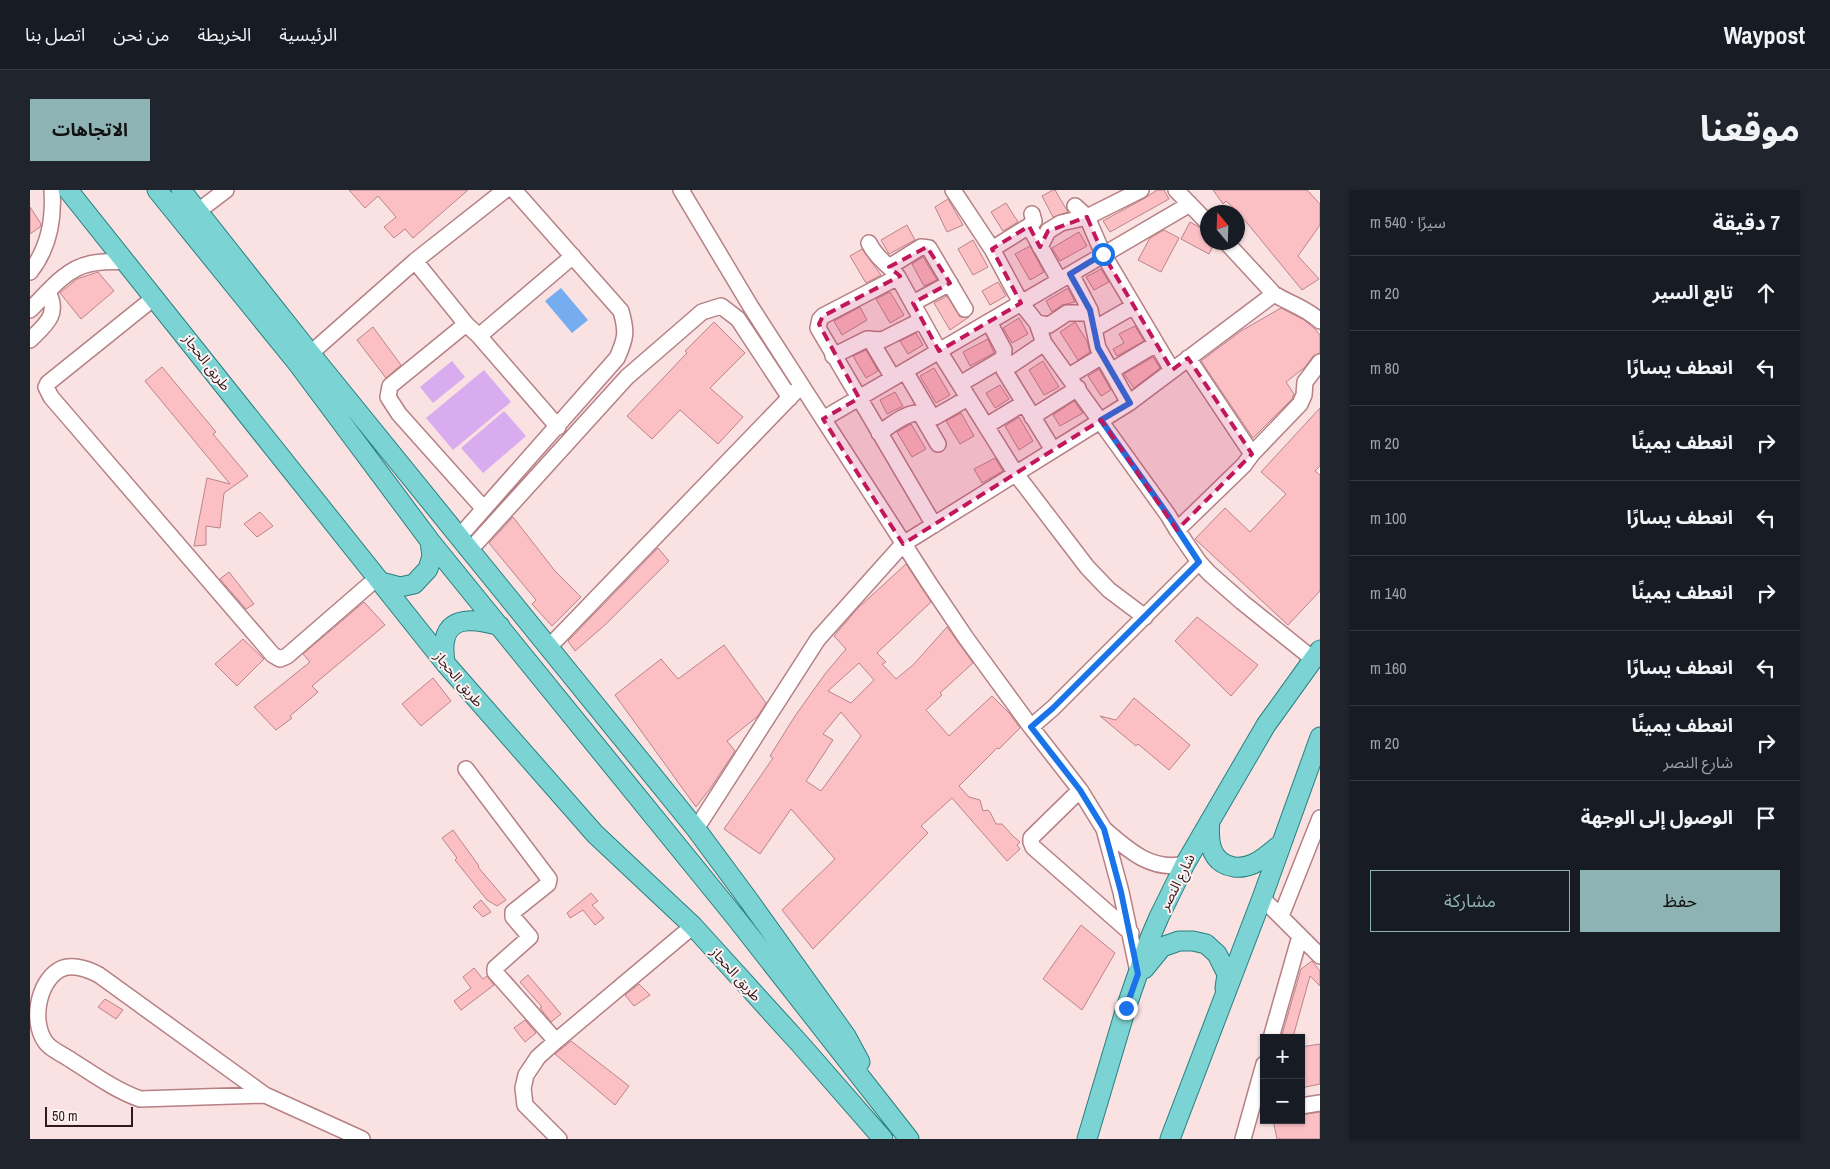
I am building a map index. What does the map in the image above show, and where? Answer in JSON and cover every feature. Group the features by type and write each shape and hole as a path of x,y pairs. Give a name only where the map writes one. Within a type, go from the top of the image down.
{"main road":[{"name":"طريق الحجاز","path":"68,190 445,663 595,834 693,926 883,1139"},
{"path":"156,190 182,223 304,359 464,543 696,829 846,1036 861,1064 868,1087"},
{"path":"184,191 304,359 430,541 736,918 909,1139"},
{"path":"379,580 400,587 414,584 428,568 432,556 430,541"},
{"path":"445,663 445,637 450,628 465,620 482,620 500,626"},
{"name":"شارع النصر","path":"1087,1139 1126,1008 1150,938 1185,864 1266,725 1317,654"},
{"path":"1170,1139 1224,1000 1320,739"},
{"path":"1210,820 1209,836 1212,851 1218,861 1227,866 1241,868 1253,864 1283,842"},
{"path":"1136,979 1162,947 1179,941 1193,940 1206,944 1217,954 1223,964 1227,974 1224,1000"}],"street":[{"path":"30,272 44,248 52,223 52,190"},
{"path":"182,223 226,190"},
{"path":"304,359 414,261 505,190"},
{"path":"464,543 484,510 617,358 625,340 626,328 621,311 514,190"},
{"path":"682,190 751,306 903,544 966,638 1080,790 1104,829 1131,933 1136,979"},
{"path":"953,190 992,249 1021,303 1037,323 1044,343 1101,420 1199,562 1242,602 1317,654"},
{"path":"1040,247 1048,231 1061,223 1087,217 1141,190"},
{"path":"1176,190 1200,215"},
{"path":"823,419 1190,204"},
{"path":"1074,206 1087,217 1103,254 1172,370"},
{"path":"992,249 1030,220 1040,247 1090,310 1095,339 1102,356 1130,403"},
{"path":"869,243 877,256 894,272 939,351 1016,474 1093,573 1109,590 1145,617"},
{"path":"934,525 818,328 820,319 823,316 894,272 922,247 927,247 931,250 965,309"},
{"path":"30,255 44,248"},
{"path":"1233,250 1274,294 1317,312"},
{"path":"479,336 573,256"},
{"path":"30,310 73,270 88,264 125,261"},
{"path":"414,261 466,324 479,336 558,427"},
{"path":"913,303 950,283"},
{"path":"30,340 47,323 51,316 52,300 48,292"},
{"path":"696,829 818,639 903,544 1130,403 1274,294"},
{"path":"155,297 48,383 46,387 51,397 273,655 280,659 287,656 379,580"},
{"path":"464,543 627,377 702,312 721,306 738,319 790,398"},
{"path":"1094,329 1134,306"},
{"path":"1037,323 1049,325 1067,313 1083,313 1090,310"},
{"path":"834,356 863,341 870,339 882,340 922,320"},
{"path":"989,322 1004,350 1004,364 1032,417 1053,450"},
{"path":"466,324 390,386 388,397 399,414 484,510"},
{"path":"870,339 899,375 926,415 938,444"},
{"path":"960,384 1044,343"},
{"path":"1110,371 1156,344"},
{"path":"1032,417 1102,356"},
{"path":"1188,358 1252,454"},
{"path":"1177,530 1227,483 1300,404 1304,395 1305,382 1320,362"},
{"path":"548,647 802,386"},
{"path":"879,433 910,414 926,415 968,398"},
{"path":"986,426 1024,402"},
{"path":"1031,727 1053,708 1199,562"},
{"path":"466,769 549,879 548,884 513,912 513,918 530,938 495,968 495,972 556,1041"},
{"path":"1080,790 1031,838 1031,842 1033,847 1131,933"},
{"path":"1282,916 1320,818"},
{"path":"1104,829 1120,843 1150,862 1174,867 1185,864"},
{"path":"1262,898 1320,956"},
{"path":"558,1139 525,1105 523,1088 526,1075 538,1058 556,1041 693,926"},
{"path":"1272,1034 1300,936"},
{"path":"265,1095 140,1100 121,1093 48,1045 40,1030 38,1012 41,994 48,981 60,969 83,967 99,975 265,1095 362,1139"},
{"path":"1243,1139 1257,1113 1262,1079"},
{"path":"1305,1106 1320,1104"}],"highlighted area":[{"path":"1087,217 1103,254 1172,370 1188,358 1252,454 1177,530 1101,420 903,544 823,419 859,398 819,324 823,316 900,276 889,267 927,247 950,283 913,303 939,351 1021,303 992,249 1029,226 1040,247 1048,231"}],"shaded area":[{"path":"452,361 465,377 433,403 420,387"},
{"path":"484,370 511,402 453,450 426,418"},
{"path":"504,411 526,436 483,473 461,448"}],"water":[{"path":"561,288 588,320 572,333 545,301"}],"building":[{"path":"349,190 468,190 413,238 405,229 394,238 384,227 396,217 378,196 365,208"},
{"path":"1055,190 1068,212 1053,217 1042,196"},
{"path":"1157,190 1164,190 1169,199 1110,232 1103,221"},
{"path":"1213,190 1307,190 1320,204 1320,225 1298,256 1319,279 1302,290 1245,221 1245,205 1230,205 1226,201 1223,204"},
{"path":"948,199 963,225 947,232 935,207"},
{"path":"1006,203 1018,222 1003,231 991,212"},
{"path":"30,207 41,224 40,227 30,234"},
{"path":"1190,222 1200,228 1200,249 1181,239"},
{"path":"907,225 915,240 889,254 881,240"},
{"path":"1164,230 1179,238 1161,272 1138,260 1150,238"},
{"path":"1079,232 1087,246 1060,261 1052,248"},
{"path":"973,240 988,267 973,275 958,249"},
{"path":"1030,246 1044,272 1030,280 1015,254"},
{"path":"862,249 881,275 866,283 850,256"},
{"path":"1202,250 1211,250 1209,254"},
{"path":"923,257 937,280 924,286 912,264"},
{"path":"1101,269 1109,282 1094,290 1086,277"},
{"path":"98,272 114,291 81,319 60,293 77,279"},
{"path":"998,282 1006,296 990,305 982,291"},
{"path":"1068,288 1075,302 1062,305 1052,312 1046,301"},
{"path":"890,292 904,315 890,323 876,299"},
{"path":"947,296 960,317 969,317 950,330 934,303"},
{"path":"860,307 867,320 842,335 834,321"},
{"path":"1281,308 1304,320 1315,329 1320,335 1320,353 1313,356 1305,367 1286,382 1294,394 1292,399 1253,438 1201,361 1241,331"},
{"path":"1019,318 1028,334 1012,343 1003,328"},
{"path":"714,322 745,353 710,388 743,417 718,444 680,410 652,439 627,416 687,353 685,351"},
{"path":"1075,322 1087,341 1090,352 1078,360 1060,332"},
{"path":"1135,326 1144,341 1117,356 1113,349 1124,343 1119,334"},
{"path":"373,327 401,365 386,378 357,340"},
{"path":"916,333 923,345 908,354 900,341"},
{"path":"988,339 994,353 970,366 963,352"},
{"path":"866,350 878,371 866,378 853,356"},
{"path":"1153,357 1160,368 1134,388 1124,374"},
{"path":"1043,361 1059,387 1044,395 1029,370"},
{"path":"162,367 216,432 213,434 248,476 224,493 220,528 206,526 206,545 194,546 207,478 230,484 145,381"},
{"path":"934,368 950,395 936,403 920,376"},
{"path":"1099,369 1111,390 1101,396 1088,376"},
{"path":"1000,385 1009,399 995,408 986,393"},
{"path":"895,392 903,406 887,414 880,400"},
{"path":"1074,401 1083,413 1060,426 1053,415"},
{"path":"1320,408 1320,466 1315,471 1320,475 1320,591 1288,625 1195,539 1225,508 1250,532 1286,494 1261,472"},
{"path":"961,413 974,436 960,444 946,421"},
{"path":"1019,417 1033,441 1019,450 1005,426"},
{"path":"911,424 926,449 912,457 897,432"},
{"path":"995,458 1003,471 982,483 974,469"},
{"path":"260,512 273,526 257,537 244,524"},
{"path":"513,517 555,571 581,597 552,626 532,604 536,600 489,543"},
{"path":"658,548 669,561 606,624 575,651 568,641"},
{"path":"906,564 931,602 877,653 886,662 882,664 896,679 913,665 947,627 973,663 940,693 942,695 926,710 949,736 992,696 1010,714 1020,728 959,786 969,797 980,800 983,811 988,810 996,824 1002,824 1020,842 1017,845 1020,849 1007,861 952,798 921,826 928,833 813,949 782,910 835,859 791,809 760,854 724,829 773,758 770,756 795,716 825,674 846,649 834,636 858,608","holes":["859,663 874,680 851,703 828,691","841,712 861,736 821,791 806,781 833,740 823,734"]},
{"path":"229,572 254,604 246,609 220,579"},
{"path":"364,602 385,625 312,686 318,692 290,716 292,718 276,730 254,707 310,662 303,654"},
{"path":"1197,617 1258,665 1231,696 1175,641"},
{"path":"243,639 264,659 237,686 215,664"},
{"path":"724,645 766,703 758,716 727,741 735,751 696,807 615,695 661,659 678,679"},
{"path":"433,678 451,701 421,726 402,704"},
{"path":"1134,698 1190,745 1169,770 1100,716 1116,720"},
{"path":"453,830 478,867 506,900 497,906 487,900 455,860 457,858 442,838"},
{"path":"591,893 598,901 592,905 604,918 595,925 583,910 570,918 567,913"},
{"path":"481,900 491,912 483,917 473,907"},
{"path":"1081,925 1115,953 1082,1010 1043,979"},
{"path":"1312,961 1320,971 1320,986 1310,976 1294,1034 1282,1034 1301,969"},
{"path":"474,968 483,979 487,976 494,985 461,1010 454,1001 471,988 463,977"},
{"path":"528,975 561,1014 551,1022 540,1008 542,1007 520,982"},
{"path":"639,984 650,995 634,1006 625,995"},
{"path":"105,999 123,1010 116,1019 98,1007"},
{"path":"525,1020 536,1033 525,1042 514,1028"},
{"path":"571,1041 629,1086 615,1105 555,1054"},
{"path":"1320,1044 1320,1084 1305,1087 1305,1079 1305,1046"},
{"path":"1320,1112 1320,1139 1277,1139 1274,1124 1305,1124 1305,1114"}],"route":[{"path":"1103,254 1070,274 1090,310 1098,348 1130,403 1101,420 1199,562 1053,708 1031,727 1080,790 1104,829 1131,933 1138,974 1126,1008"}]}
